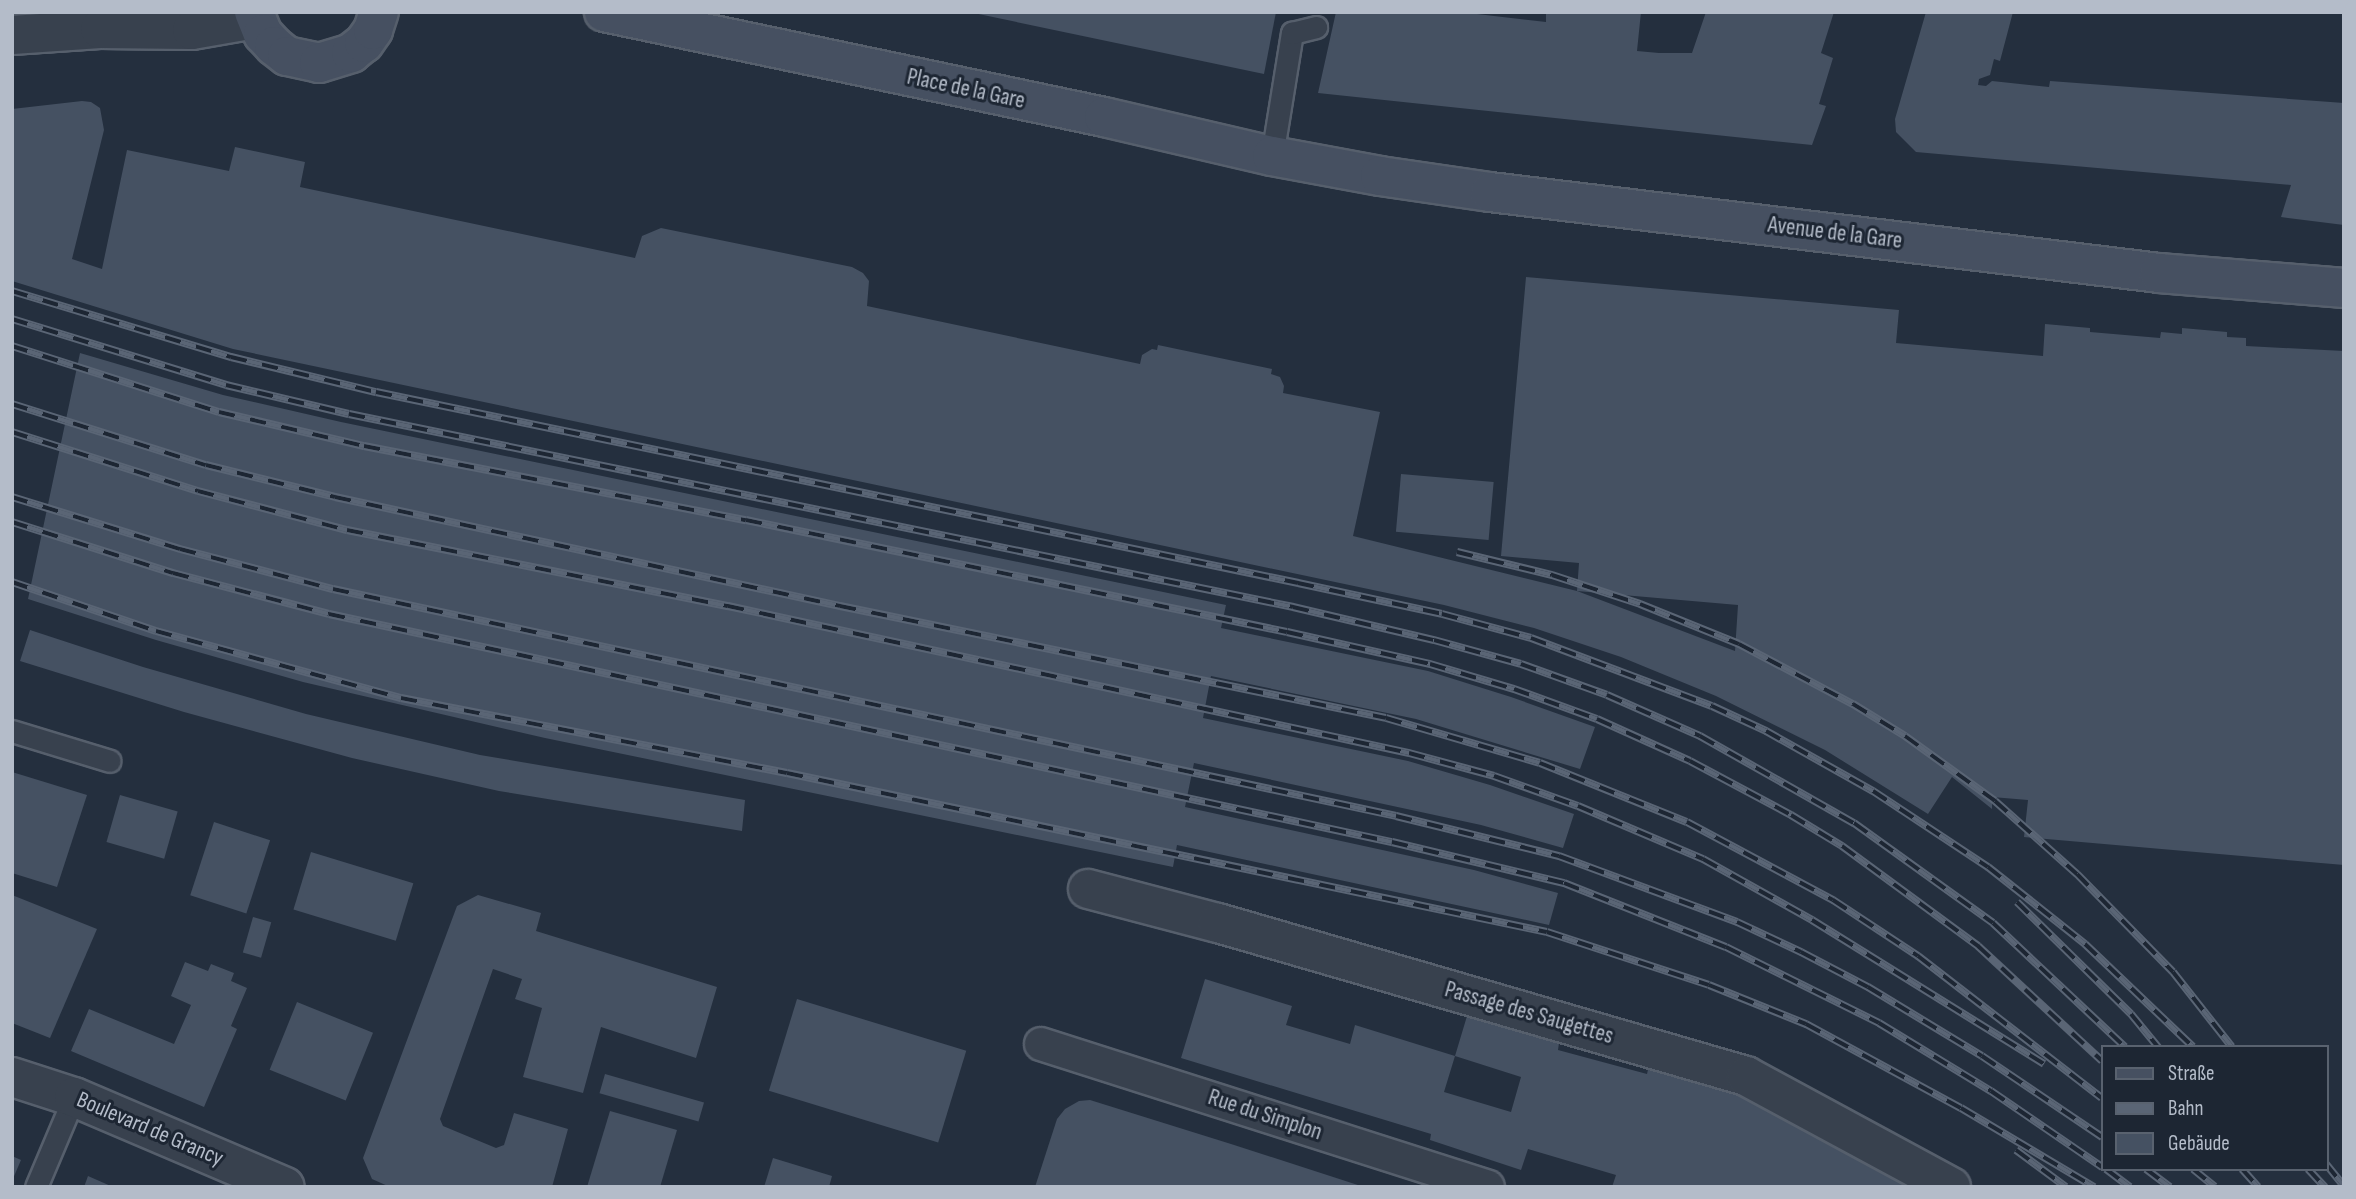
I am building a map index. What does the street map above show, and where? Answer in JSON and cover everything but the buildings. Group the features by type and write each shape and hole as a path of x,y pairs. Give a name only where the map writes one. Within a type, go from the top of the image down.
{"main road":[{"path":"255,16 262,34 287,56 319,63 351,53 364,43 373,30 379,12"},
{"name":"Place de la Gare","path":"604,12 704,23 1272,156 1328,165"},
{"name":"Avenue de la Gare","path":"1328,165 1490,192 2159,273 2344,288"}],"street":[{"path":"12,35 146,20 192,30 255,16"},
{"name":"Passage des Saugettes","path":"1088,889 1218,923 1745,1076 1951,1187"},
{"name":"Rue du Simplon","path":"1041,1044 1488,1187"},
{"name":"Boulevard de Grancy","path":"12,1077 74,1097 285,1187"}],"lane":[{"path":"1272,156 1292,33 1316,27"},
{"path":"12,732 110,761"},
{"path":"36,1187 74,1097"}],"railway":[{"path":"12,291 231,357 376,392 1298,583 1442,614 1531,638 1712,706 1766,731 1873,791 1988,867 2085,944 2191,1045"},
{"path":"12,319 226,385 349,414 1293,607 1434,640 1521,664 1607,695 1700,736 1854,823 1993,923 2123,1045"},
{"path":"12,346 219,412 364,446 746,520 1287,632 1430,664 1514,689 1597,719 1690,761 1791,815 1842,846 1978,946 2100,1059"},
{"path":"12,404 206,465 335,497 840,606 1386,718 1540,763 1687,822 1833,900 1918,956 2100,1096"},
{"path":"12,432 198,491 347,530 728,606 1409,753 1494,776 1578,806 1703,859 1812,920 2044,1064"},
{"path":"12,497 180,549 333,589 1396,816 1559,856 1737,922 1801,952 1868,987 1982,1056 2100,1136"},
{"path":"12,522 173,573 329,614 1392,842 1564,883 1726,947 1879,1023 1991,1091 2100,1166"},
{"path":"1457,552 1552,575 1640,604 1739,644 1853,704 1905,736 1995,801 2077,874 2173,972 2230,1045"},
{"path":"12,582 156,631 401,698 787,773 1547,932 1709,985 1806,1024 1961,1108 2094,1187"},
{"path":"2017,902 2131,1014 2156,1045"},
{"path":"2016,1150 2066,1187"},
{"path":"2328,1166 2344,1186"},
{"path":"2109,1171 2130,1187"},
{"path":"2149,1171 2170,1187"},
{"path":"2195,1171 2215,1187"},
{"path":"2244,1171 2258,1187"},
{"path":"2310,1171 2325,1187"}]}
